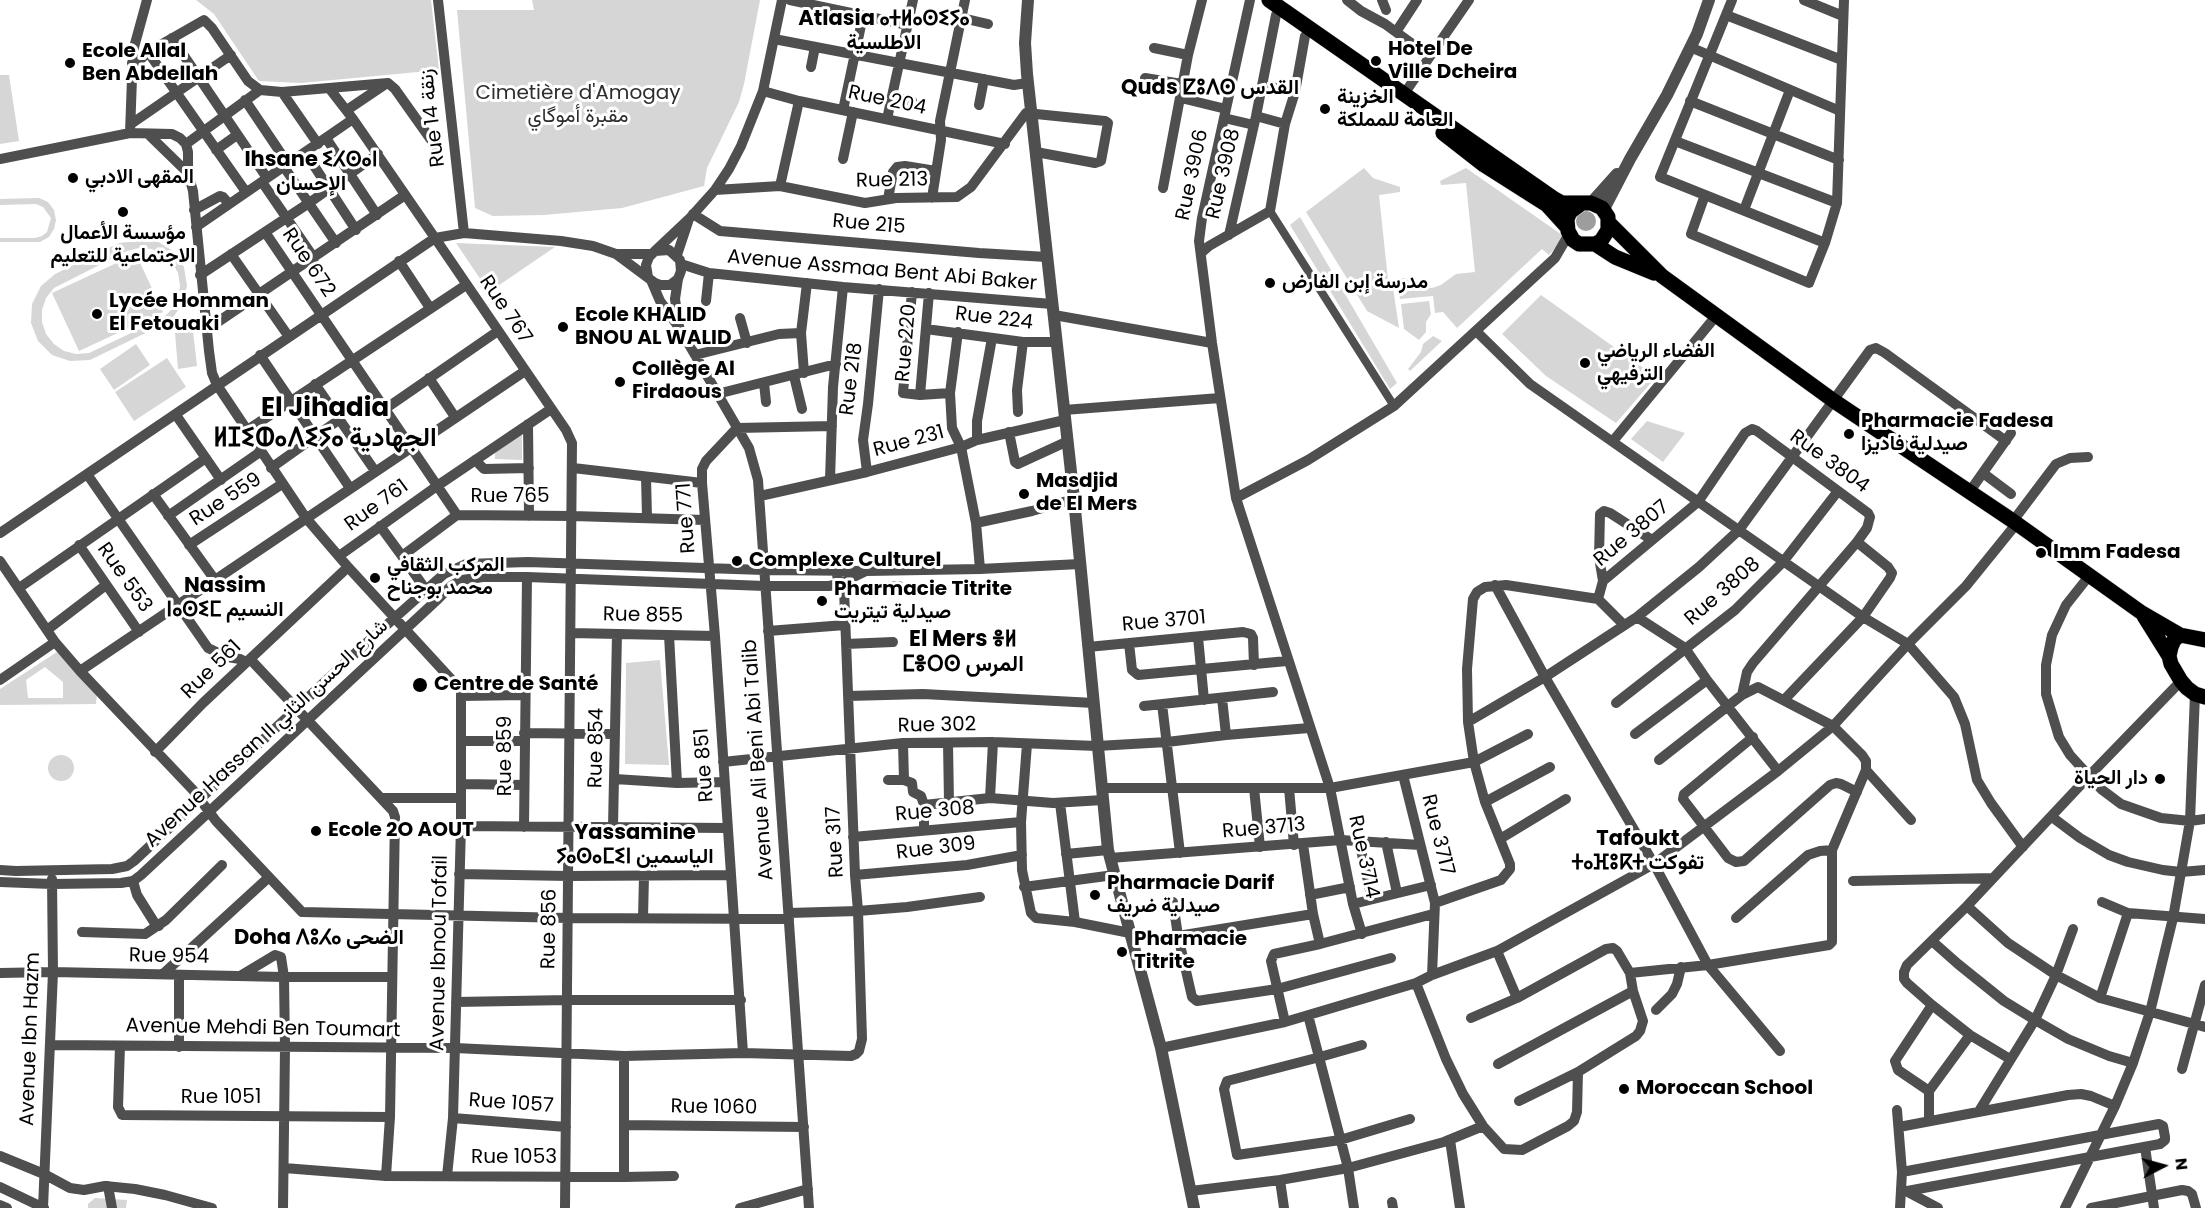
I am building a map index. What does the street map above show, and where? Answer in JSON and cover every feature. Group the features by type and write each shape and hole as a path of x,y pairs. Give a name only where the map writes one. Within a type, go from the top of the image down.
{"main road":[{"path":"1252,0 1442,131 1484,165 1547,205 1573,240 1589,244 1662,276"},
{"path":"1269,0 1553,198 1562,203 1587,203 1607,217 1662,276 1716,316 1834,401 1970,491 2142,613 2180,635 2205,640"},
{"path":"1568,231 1570,212 1575,207 1587,203"},
{"path":"1589,244 1605,236 1607,217"},
{"path":"2142,613 2169,656 2181,681 2200,696"},
{"path":"2169,656 2174,640 2180,635"}],"street":[{"path":"130,129 132,63 136,35 147,0"},
{"name":"Rue 14 زنقة","path":"438,0 464,233"},
{"path":"650,279 646,265 653,253 691,217 715,190 741,146 763,91 782,0"},
{"path":"790,0 908,25"},
{"path":"887,119 913,0"},
{"path":"932,198 941,140 940,130 965,0"},
{"path":"1028,0 1025,43 1028,83 1068,441 1109,854 1161,1048 1194,1208"},
{"path":"1163,188 1182,84 1202,0"},
{"name":"Rue 3906","path":"1236,498 1212,343 1200,232 1252,0"},
{"path":"1347,0 1429,56"},
{"path":"1396,32 1417,0"},
{"path":"1404,94 1469,0"},
{"path":"1607,217 1604,209 1629,159 1667,95 1709,0"},
{"path":"1732,0 1660,177 1825,243"},
{"path":"1804,0 1843,16"},
{"path":"1705,195 1691,234 1809,283 1825,243 1837,203 1844,0"},
{"name":"Rue 3908","path":"1228,235 1255,120 1276,15"},
{"path":"1726,15 1842,60"},
{"path":"843,159 855,55 863,16"},
{"path":"962,18 988,24"},
{"path":"132,63 204,20 213,28 248,81 260,90 282,92 388,83 395,89 439,151"},
{"path":"1305,36 1295,92 1285,124 1270,211 1394,406"},
{"path":"172,38 225,115 286,218 314,258"},
{"path":"774,39 984,80 1014,85 1028,83"},
{"path":"811,67 815,47"},
{"path":"1690,47 1840,111"},
{"path":"1154,48 1188,56"},
{"path":"148,52 246,192"},
{"path":"0,159 130,129 231,55"},
{"path":"1145,78 1182,84"},
{"path":"979,105 984,80"},
{"path":"196,227 322,141 388,83"},
{"path":"1262,85 1295,92"},
{"name":"Rue 767","path":"329,88 378,154 566,430 572,443 572,579"},
{"path":"186,144 202,130 260,90"},
{"path":"1744,210 1791,90"},
{"name":"Rue 204","path":"763,91 799,101 1005,144"},
{"path":"282,92 350,174 377,215"},
{"path":"892,97 912,101"},
{"path":"1181,99 1225,114 1285,124"},
{"path":"246,100 336,243"},
{"path":"780,186 799,101"},
{"path":"1690,101 1839,160"},
{"path":"1032,112 1108,123 1101,161 1095,163 1036,152"},
{"name":"Rue 213","path":"715,190 780,186 865,203 888,199 957,197 964,193 1005,144 1021,118 1026,113 1032,112"},
{"path":"130,129 149,135 171,134 186,144 212,373 246,431 282,484 306,518 348,567 461,690 461,696 524,695"},
{"path":"149,135 188,173"},
{"path":"216,150 237,135"},
{"path":"1675,141 1837,203"},
{"path":"305,152 356,230"},
{"path":"200,275 378,154"},
{"path":"1587,203 1629,159"},
{"path":"888,199 892,172 897,166 936,171"},
{"path":"206,330 405,195"},
{"path":"194,210 220,196 229,204"},
{"path":"1201,253 1270,211"},
{"path":"0,533 435,238 464,233 593,246 616,254 650,279 665,286 678,278 679,260 691,217"},
{"name":"Rue 215","path":"691,217 720,231 1047,257"},
{"path":"1555,258 1568,231"},
{"name":"Rue 672","path":"265,232 352,361"},
{"path":"1236,498 1308,460 1394,406 1555,258 1589,244"},
{"path":"616,254 669,250 679,260"},
{"path":"231,254 289,337"},
{"name":"Avenue Assmaa Bent Abi Baker","path":"679,260 709,273 843,287 929,293 1053,310 1212,343"},
{"path":"399,261 430,308"},
{"path":"706,301 709,273"},
{"name":"Avenue Assmaa Bent Abi Baker","path":"678,278 709,273"},
{"name":"Avenue Ali Beni Abi Talib","path":"678,278 676,309 680,329"},
{"name":"Avenue Ali Beni Abi Talib","path":"650,279 666,311 680,329 753,457 760,496 809,1208"},
{"path":"802,409 799,375 807,283"},
{"path":"246,431 466,285"},
{"path":"830,480 836,364 843,287"},
{"name":"Rue 218","path":"867,472 863,440 879,289"},
{"path":"912,292 903,392 920,395 950,393"},
{"name":"Rue 220","path":"920,395 929,293"},
{"path":"1613,441 1716,316"},
{"path":"740,318 747,343"},
{"name":"Rue 224","path":"926,329 1023,342 1057,342"},
{"path":"385,409 498,331"},
{"path":"1476,331 1530,384 1819,588 1908,644 1954,698 1965,724 1977,780 2023,848"},
{"path":"958,332 950,393 952,428 961,447 976,523 980,570"},
{"path":"695,355 779,334 801,333"},
{"path":"977,440 977,421 992,338"},
{"path":"1018,412 1017,390 1023,342"},
{"path":"1468,722 1545,677 1637,617 1699,567 1739,530 1866,354 1876,348 2008,437 1970,491"},
{"path":"260,355 350,488"},
{"name":"Rue 765","path":"352,361 457,515 647,517 705,520"},
{"path":"717,394 836,364"},
{"path":"80,671 525,370"},
{"path":"429,378 455,417"},
{"path":"764,382 766,402"},
{"path":"315,384 375,471"},
{"name":"Rue 231","path":"760,496 867,472 961,447 977,440 1065,415 1220,398"},
{"name":"Rue 761","path":"339,556 550,409"},
{"path":"176,415 221,480"},
{"path":"271,468 340,419"},
{"path":"528,424 529,516"},
{"path":"737,428 832,426"},
{"name":"Rue 771","path":"711,583 702,470 706,461 737,428"},
{"name":"Rue 3807","path":"1598,599 1603,581 1698,502 1745,432 1752,429 1757,431"},
{"name":"Rue 3804","path":"1757,431 1868,513 1870,517 1867,528 1857,542"},
{"path":"1009,432 1015,462 1018,464 1068,441"},
{"path":"168,516 260,452"},
{"path":"1161,1048 1285,1022 1416,983 1497,951 1654,864 1778,771 1833,726 1908,644 1966,586 2056,464 2070,458 2088,457"},
{"path":"18,588 206,458"},
{"path":"475,460 484,469 529,468"},
{"path":"573,468 702,483"},
{"path":"1983,473 2011,494"},
{"path":"87,474 208,648 227,657 248,661 383,798 395,817 390,1118 386,1176"},
{"path":"646,477 647,517"},
{"name":"Rue 559","path":"189,545 282,484"},
{"name":"Rue 3808","path":"1616,703 1735,610 1783,562 1838,491"},
{"path":"153,494 215,580"},
{"name":"Rue 3714","path":"1236,498 1330,788 1353,904 1362,934"},
{"path":"976,523 1074,499"},
{"path":"1603,581 1599,557 1600,514 1604,511 1610,513 1652,540"},
{"path":"402,556 457,515"},
{"path":"380,526 426,590"},
{"path":"1742,694 1747,672 1753,663 1857,542 1888,567 1892,573 1890,578 1863,617 1784,700"},
{"name":"Rue 553","path":"79,545 140,632"},
{"path":"0,561 46,630 80,671 200,800 268,878 298,910 305,914 734,919 907,907 980,897"},
{"name":"Avenue Hassan II شارع الحسن الثاني","path":"0,870 51,871 112,869 126,866 139,857 395,617 444,574 466,564 572,564 867,571 980,570 1080,564"},
{"name":"Rue 561","path":"155,752 348,567"},
{"name":"Rue 317","path":"799,1054 851,1056 859,1051 862,1039 846,644 841,586 836,570"},
{"name":"Avenue Hassan II شارع الحسن الثاني","path":"133,881 152,867 451,586 462,580 483,577 527,577 765,586 841,586 867,571"},
{"path":"2089,576 2066,605 2052,635 2046,664 2046,694 2059,737 2070,755 2101,789 2121,804 2161,818 2190,821 2205,819"},
{"name":"Rue 859","path":"524,827 527,577"},
{"name":"Rue 856","path":"565,1208 572,579"},
{"name":"Rue 851","path":"711,583 743,1053"},
{"path":"46,630 106,585"},
{"path":"1285,1022 1271,961 1274,954 1362,934 1434,909 1501,880 1506,875 1510,864 1485,802 1474,762 1468,722 1467,669 1473,599 1477,592 1495,585 1598,599 1624,625"},
{"path":"1495,585 1545,677 1654,864 1708,965 1780,1051"},
{"path":"841,586 899,586"},
{"path":"1637,617 1685,648 1778,771"},
{"path":"768,631 845,626"},
{"name":"Rue 3701","path":"1088,647 1243,632 1251,634 1253,638 1254,665"},
{"name":"Rue 855","path":"571,633 715,636"},
{"name":"Rue 854","path":"613,827 617,634"},
{"path":"669,635 677,783"},
{"path":"1198,637 1204,699"},
{"path":"0,666 3,678 55,642"},
{"path":"846,644 893,642"},
{"path":"1129,643 1132,670 1135,674 1287,661"},
{"path":"1635,734 1707,680"},
{"path":"2010,1059 1970,1035 1907,983 1904,979 1904,972 1907,965 2023,848 2181,681"},
{"path":"1630,973 1708,965 1829,945 1832,942 1832,850 1866,770 1866,761 1862,755 1833,726 1758,687 1742,694 1659,760"},
{"path":"1144,706 1273,692"},
{"path":"848,696 923,694 1094,703"},
{"name":"Avenue Ibnou Tofail","path":"447,1176 453,1118 461,826 461,696"},
{"path":"2065,1208 2115,1106 2133,1063 2150,1012 2173,918 2190,821 2200,696"},
{"path":"1222,698 1226,735"},
{"path":"1162,704 1180,853"},
{"name":"Rue 302","path":"723,762 903,743 993,742 1098,746 1167,742 1309,728"},
{"path":"461,741 570,733 615,734"},
{"path":"924,805 990,798 1060,803 1102,794 1172,788 1330,788 1474,762 1528,734"},
{"path":"1753,737 1684,794 1683,799 1728,858 1736,862 1744,861 1830,785 1841,784 1857,792"},
{"path":"990,798 993,742"},
{"path":"903,743 904,780"},
{"path":"948,743 949,802"},
{"path":"1027,744 1021,826 1022,855 1024,887 1033,916 1130,933"},
{"path":"1485,802 1550,767"},
{"path":"1866,770 1911,820"},
{"name":"Rue 3717","path":"1403,776 1431,885 1434,909 1432,975"},
{"path":"615,779 677,783 724,782"},
{"path":"888,780 904,780 912,783 913,792 921,796 924,805 924,831"},
{"path":"461,784 524,785"},
{"path":"1254,788 1260,848"},
{"path":"1289,788 1298,844 1320,945"},
{"path":"383,798 461,798"},
{"path":"1500,839 1566,799"},
{"path":"1060,803 1075,922"},
{"path":"2052,817 2080,838 2109,855 2145,867 2181,872 2205,870"},
{"path":"461,826 727,828"},
{"name":"Rue 308","path":"853,837 1021,826 1034,828"},
{"name":"Rue 3713","path":"1066,854 1180,853 1341,840 1420,845"},
{"path":"1359,841 1372,899"},
{"path":"1386,842 1396,893"},
{"path":"1736,918 1808,855 1820,850 1832,850"},
{"name":"Rue 309","path":"855,875 967,865 1022,855"},
{"path":"82,932 145,934 159,926 222,866"},
{"name":"Avenue Ibn Hazm","path":"43,1208 53,972 51,871"},
{"path":"459,874 731,875"},
{"path":"1024,887 1114,875"},
{"path":"643,918 644,876"},
{"path":"163,974 268,878"},
{"path":"1853,881 1993,878"},
{"path":"0,882 52,884 133,881 137,895 159,926"},
{"path":"1353,904 1431,885"},
{"path":"1310,895 1350,887"},
{"path":"1173,902 1192,997 1197,1000 1277,989 1391,958"},
{"path":"2102,902 2128,913 2205,919"},
{"path":"1967,906 2008,943 2056,975 2100,998 2200,1025"},
{"path":"2100,998 2128,913"},
{"path":"1178,936 1313,914"},
{"path":"1979,1111 2035,1020 2056,975 2073,929"},
{"path":"1932,940 2004,1001 2035,1020 2068,1039 2133,1063"},
{"path":"1471,1018 1517,998 1606,949 1613,948 1617,951 1630,973 1633,991 1643,1021 1636,1036 1578,1072 1519,1101"},
{"path":"1497,951 1517,998"},
{"path":"240,976 278,954 282,960 285,1048 283,1208"},
{"path":"1656,1010 1672,994 1681,967"},
{"name":"Rue 954","path":"0,973 391,977"},
{"path":"179,975 179,1047"},
{"path":"1416,983 1462,1094 1483,1126 1504,1149 1522,1150 1574,1121 1578,1112 1578,1072"},
{"path":"2182,1069 2200,1025 2205,984"},
{"path":"1498,1064 1633,991"},
{"path":"456,1002 741,1000"},
{"path":"1929,1091 1898,1070 1895,1062 1932,1005"},
{"path":"1308,1015 1348,1168 1354,1208"},
{"path":"1929,1120 1929,1091 1970,1035"},
{"name":"Avenue Mehdi Ben Toumart","path":"51,1045 455,1048 624,1056 799,1054"},
{"path":"1362,1045 1320,1058 1237,1078 1224,1084 1237,1155 1341,1140 1410,1119"},
{"name":"Rue 1051","path":"120,1046 118,1107 122,1114 390,1118"},
{"path":"624,1056 624,1177"},
{"path":"1899,1127 2080,1094 2115,1106"},
{"path":"1897,1110 1905,1192 1900,1208"},
{"name":"Rue 1057","path":"453,1118 566,1126"},
{"path":"1902,1172 2161,1124 2165,1140 2160,1144 1905,1192"},
{"name":"Rue 1060","path":"624,1125 804,1127"},
{"path":"1191,1191 1281,1180 1348,1168 1450,1140 1483,1126"},
{"path":"1450,1140 1460,1208"},
{"path":"2145,1147 2154,1208"},
{"path":"0,1156 44,1174 70,1188 84,1190 96,1186 108,1186 165,1195 212,1208"},
{"name":"Rue 1053","path":"284,1168 386,1176 674,1176"},
{"path":"1281,1180 1284,1208"},
{"path":"108,1186 112,1208"},
{"path":"0,1187 43,1208"},
{"path":"740,1208 808,1190"},
{"path":"2091,1208 2114,1206 2182,1190 2192,1194 2196,1208"},
{"path":"1905,1192 1938,1208"},
{"path":"0,1205 7,1208"}],"green space":[{"path":"196,0 431,0 439,70 301,83 259,81 214,14"},
{"name":"Cimetière d'Amogay مقبرة أموگاي","path":"532,0 760,0 739,102 707,168 704,186 622,208 544,215 493,216 475,208 457,10 534,10"},
{"path":"0,75 9,75 19,141 0,144"},
{"path":"1364,168 1373,178 1400,187 1400,192 1379,195 1388,280 1392,281 1399,328 1367,311 1306,212"},
{"path":"1466,168 1565,237 1549,255 1542,249 1457,328 1443,312 1435,313 1433,296 1400,299 1398,279 1405,278 1420,287 1432,288 1441,285 1456,274 1475,272 1466,183 1441,185 1440,181"},
{"path":"39,198 48,202 54,210 56,220 49,237 40,242 0,242 0,238 35,238 47,232 51,218 43,207 36,204 0,205 0,199"},
{"path":"1300,217 1397,383 1390,389 1290,225"},
{"path":"157,241 173,251 184,267 187,286 182,305 170,321 90,360 70,361 52,355 38,341 31,323 32,304 41,286 55,274 119,243","holes":["139,248 152,249 163,254 172,262 178,273 180,286 178,298 163,318 89,353 76,354 64,351 54,344 46,334 42,322 42,310 46,298 54,288 127,251"]},
{"path":"456,243 555,247 489,292"},
{"path":"136,254 163,312 79,351 52,293"},
{"name":"الفضاء الرياضي الترفيهي","path":"1541,295 1656,377 1616,423 1546,376 1502,334"},
{"path":"1429,301 1431,314 1426,322 1426,332 1419,340 1404,329 1401,304"},
{"path":"193,331 197,366 178,369 175,333"},
{"path":"1433,336 1442,341 1410,371 1408,369 1421,352 1423,344"},
{"path":"136,344 150,365 114,390 100,369"},
{"path":"167,358 186,387 134,421 115,392"},
{"path":"1647,421 1685,433 1663,462 1631,439"},
{"path":"522,434 522,460 495,459 495,453"},
{"path":"57,652 97,694 96,704 0,705 0,689","holes":["45,667 63,682 63,698 28,698 26,680"]},
{"path":"660,660 669,765 625,764 626,663"},
{"path":"61,755 70,759 74,768 70,777 61,781 52,777 48,768 52,759"},
{"path":"95,1198 127,1200 126,1208 88,1208 88,1204"}],"shaded area":[{"path":"1582,211 1590,211 1596,217 1596,225 1590,231 1582,231 1576,225 1576,217"}],"place":[{"name":"Hotel De Ville Dcheira","path":"1376,61"},
{"name":"Ecole Allal Ben Abdellah","path":"70,63"},
{"name":"الخزينة العامة للمملكة","path":"1325,109"},
{"name":"المقهى الادبي","path":"73,178"},
{"name":"مؤسسة الأعمال الاجتماعية للتعليم","path":"123,212"},
{"name":"مدرسة إبن الفارض","path":"1270,283"},
{"name":"Lycée Homman El Fetouaki","path":"97,314"},
{"name":"Ecole KHALID BNOU AL WALID","path":"563,327"},
{"name":"الفضاء الرياضي الترفيهي","path":"1585,363"},
{"name":"Collège Al Firdaous","path":"620,382"},
{"name":"Pharmacie Fadesa صيدلية فاديزا","path":"1849,434"},
{"name":"Masdjid de El Mers","path":"1024,494"},
{"name":"Imm Fadesa","path":"2041,553"},
{"name":"Complexe Culturel","path":"737,561"},
{"name":"المركب الثقافي محمد بوجناح","path":"375,578"},
{"name":"Pharmacie Titrite صيدلية تيتريت","path":"822,601"},
{"name":"Centre de Santé","path":"420,685"},
{"name":"دار الحياة","path":"2160,779"},
{"name":"Ecole 2O AOUT","path":"316,831"},
{"name":"Pharmacie Darif صيدلية ضريف","path":"1095,895"},
{"name":"Pharmacie Titrite","path":"1122,952"},
{"name":"Moroccan School","path":"1624,1089"}],"district":[{"name":"Atlasia ⴰⵜⵍⴰⵙⵉⵢⴰ الاطلسية","path":"884,32"},
{"name":"Quds ⵇⵓⴷⵙ القدس","path":"1210,89"},
{"name":"Ihsane ⵉⵃⵙⴰⵏ الإحسان","path":"311,173"},
{"name":"El Jihadia ⵍⵊⵉⵀⴰⴷⵉⵢⴰ الجهادية","path":"325,424"},
{"name":"Nassim ⵏⴰⵙⵉⵎ النسيم","path":"225,599"},
{"name":"El Mers ⴻⵍ ⵎⴻⵔⵙ المرس","path":"963,652"},
{"name":"Yassamine ⵢⴰⵙⴰⵎⵉⵏ الياسمين","path":"635,846"},
{"name":"Tafoukt ⵜⴰⴼⵓⴽⵜ تفوكت","path":"1638,852"},
{"name":"Doha ⴷⵓⵃⴰ الضحى","path":"319,939"}]}
